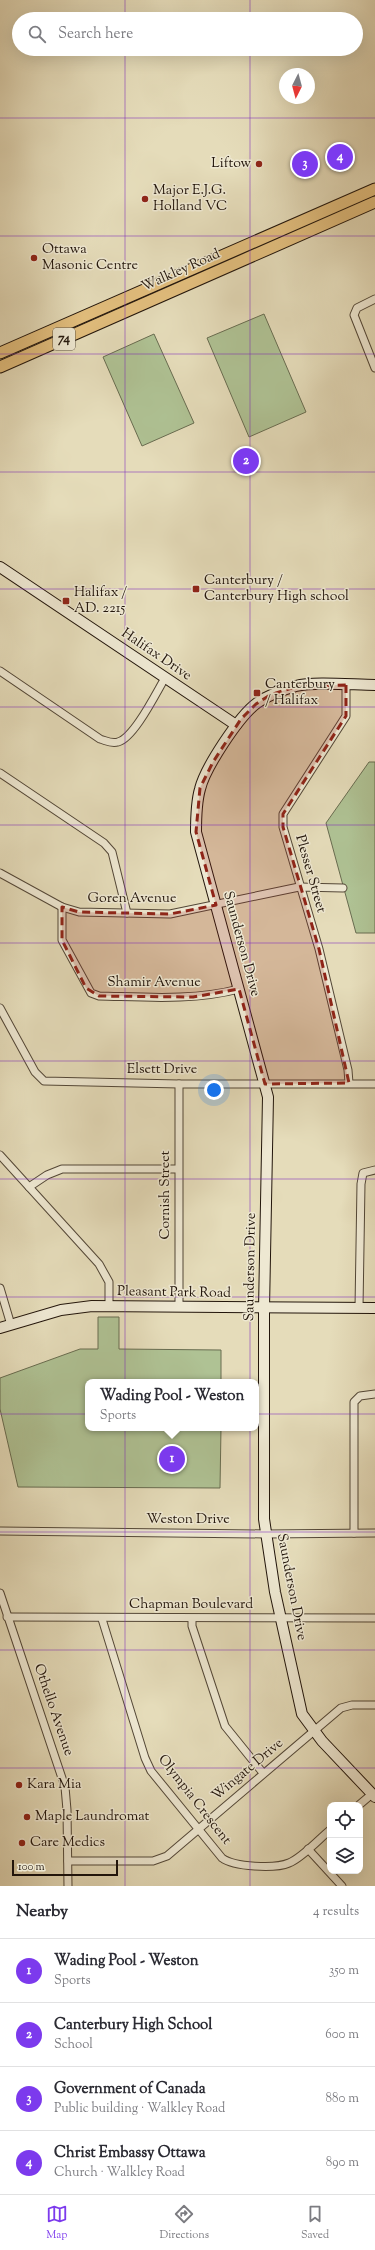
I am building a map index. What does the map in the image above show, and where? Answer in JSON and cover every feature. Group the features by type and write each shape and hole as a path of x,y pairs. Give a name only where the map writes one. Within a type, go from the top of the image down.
{"main road":[{"name":"Walkley Road","path":"0,353 375,189"},
{"path":"356,196 361,208"},
{"name":"Walkley Road","path":"0,367 375,202"},
{"path":"244,246 249,257"},
{"path":"122,300 127,311"}],"street":[{"path":"375,299 357,308 354,315 375,368"},
{"name":"Halifax Drive","path":"0,567 236,725"},
{"path":"0,671 100,739 111,743 126,739 147,709 165,678"},
{"name":"Plesser Street","path":"346,685 346,716 283,814 283,827 299,887 319,949 348,1070 349,1083"},
{"name":"Saunderson Drive","path":"374,1796 315,1732 302,1714 282,1617 275,1592 266,1534 264,1309 268,1097 196,832 196,811 200,788 213,762 236,725 256,704 273,693 298,686 375,685"},
{"path":"0,774 104,843 112,852 127,913"},
{"name":"Goren Avenue","path":"0,873 62,907 79,912 170,914 299,887 343,888"},
{"name":"Shamir Avenue","path":"62,907 62,940 91,993 99,996 192,997 213,996 238,989"},
{"name":"Elsett Drive","path":"0,1008 35,1072 44,1081 179,1084 375,1084"},
{"name":"Cornish Street","path":"179,1084 179,1307"},
{"path":"0,1155 106,1274 109,1282 109,1307"},
{"path":"29,1187 47,1174 62,1169 178,1169"},
{"path":"359,1308 361,1184 364,1173 375,1170"},
{"path":"0,1288 11,1325"},
{"name":"Pleasant Park Road","path":"0,1328 61,1310 109,1307 264,1309 375,1308"},
{"path":"354,1533 354,1402 360,1396 375,1394"},
{"name":"Weston Drive","path":"0,1531 266,1534 375,1533"},
{"name":"Othello Avenue","path":"0,1593 65,1787 68,1886"},
{"name":"Chapman Boulevard","path":"7,1617 102,1619 282,1617 375,1618"},
{"name":"Olympia Crescent","path":"102,1619 148,1764 198,1830 222,1858 229,1863 237,1865 281,1865 290,1863 327,1833"},
{"path":"192,1619 192,1626 225,1726 263,1773"},
{"name":"Wingate Drive","path":"68,1861 153,1861 167,1856 263,1773 315,1732 341,1708 352,1705 375,1705"},
{"path":"363,1803 374,1796"},
{"path":"308,1849 342,1886"}],"highlighted area":[{"path":"346,685 346,716 283,814 283,827 319,949 349,1083 265,1084 239,989 193,997 99,996 86,988 62,940 62,907 79,912 170,914 216,905 196,832 200,788 213,762 241,719 256,704 270,695 298,686"}],"shaded area":[{"path":"264,314 306,412 249,437 207,338"},
{"path":"154,334 194,423 142,446 103,357"},
{"path":"369,762 375,762 375,933 356,933 326,823"},
{"path":"98,1317 119,1317 119,1349 221,1350 221,1379 85,1379 85,1431 221,1431 220,1488 18,1487 0,1409 0,1378 80,1349 98,1349"},
{"path":"162,1451 181,1451 181,1466 162,1466"}],"place":[{"name":"Christ Embassy Ottawa","path":"340,157"},
{"name":"Liftow","path":"259,164"},
{"name":"Government of Canada","path":"305,164"},
{"name":"Major E.J.G. Holland VC","path":"145,199"},
{"name":"Ottawa Masonic Centre","path":"34,258"},
{"name":"Canterbury High School","path":"246,461"},
{"name":"Canterbury / Canterbury High school","path":"196,589"},
{"name":"Halifax / AD. 2215","path":"66,601"},
{"name":"Canterbury / Halifax","path":"257,693"},
{"name":"Wading Pool - Weston","path":"172,1459"},
{"name":"Kara Mia","path":"19,1785"},
{"name":"Maple Laundromat","path":"27,1817"},
{"name":"Care Medics","path":"22,1843"}]}
